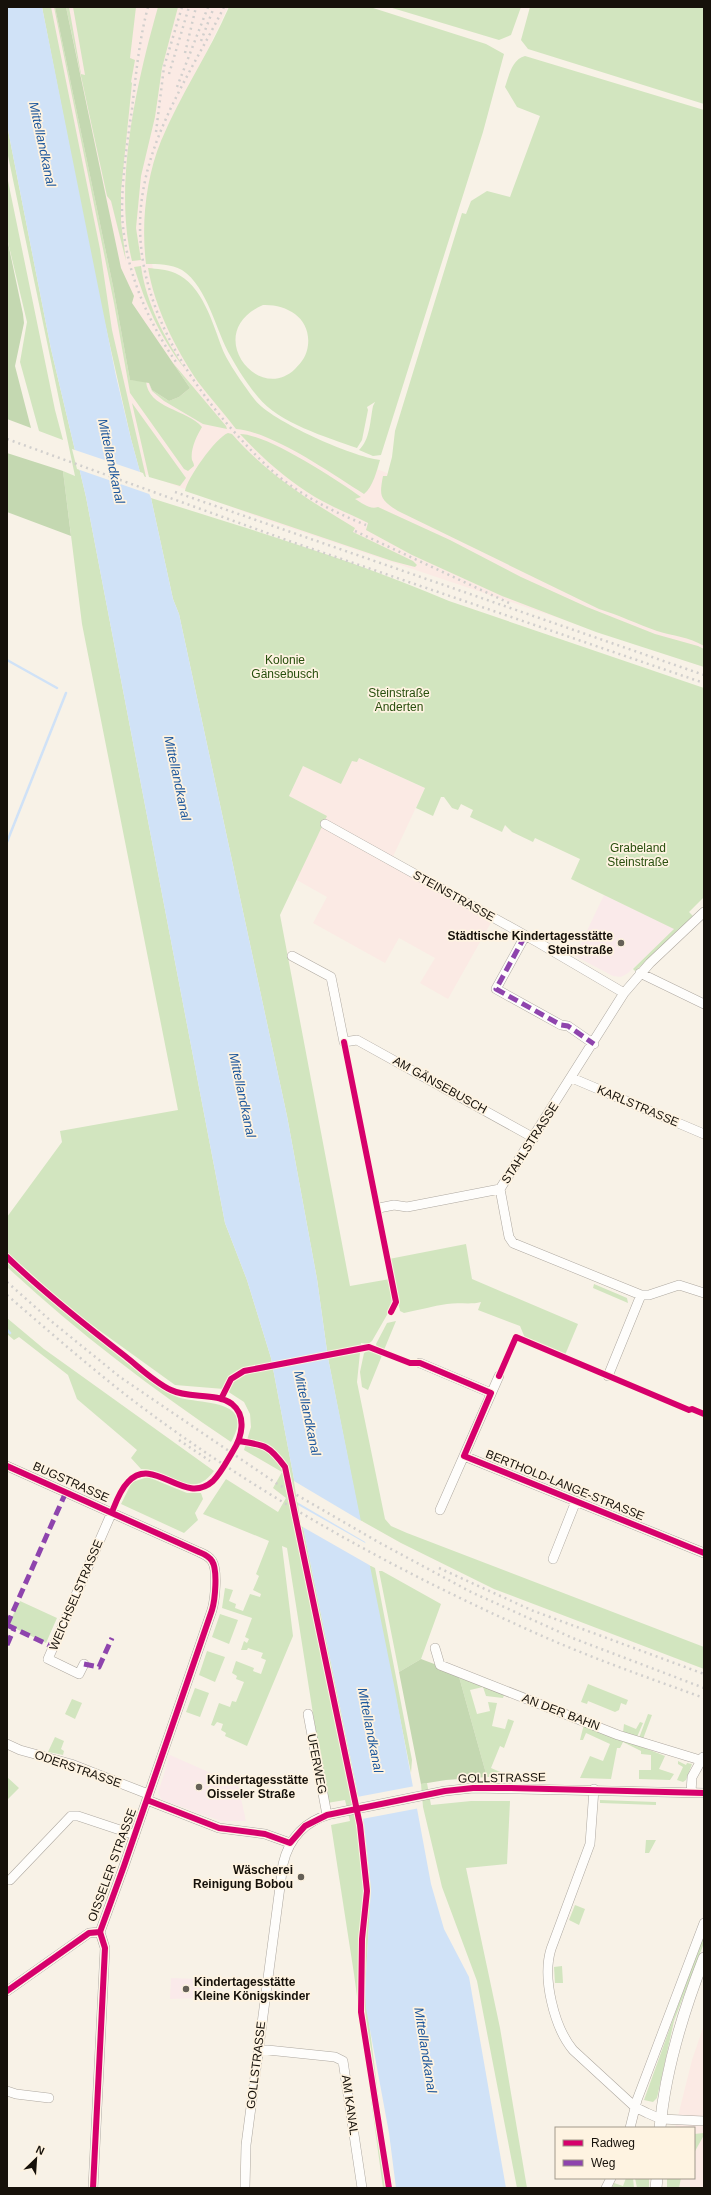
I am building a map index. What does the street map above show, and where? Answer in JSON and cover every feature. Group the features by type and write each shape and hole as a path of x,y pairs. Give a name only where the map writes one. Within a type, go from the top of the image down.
{"main road":[{"path":"660,2124 680,2025 704,1958"}],"street":[{"name":"STEINSTRASSE","path":"325,824 624,993"},
{"name":"STAHLSTRASSE","path":"641,1294 513,1242 509,1237 500,1189 594,1044 624,993 640,973 704,912"},
{"path":"525,936 496,988 561,1025 568,1026 594,1044"},
{"name":"AM GÄNSEBUSCH","path":"292,956 331,978 344,1042 358,1040 534,1138"},
{"path":"640,973 704,1004"},
{"name":"KARLSTRASSE","path":"572,1078 704,1134"},
{"path":"379,1208 394,1205 407,1207 500,1189"},
{"path":"608,1376 641,1294 649,1295 679,1285 704,1293"},
{"path":"420,1363 491,1393"},
{"path":"440,1510 499,1376"},
{"name":"BERTHOLD-LANGE-STRASSE","path":"464,1456 704,1553"},
{"name":"BUGSTRASSE","path":"7,1466 112,1512 199,1552 212,1560"},
{"name":"BERTHOLD-LANGE-STRASSE","path":"552,1559 576,1501"},
{"name":"WEICHSELSTRASSE","path":"84,1664 79,1674 48,1660 112,1512"},
{"name":"OISSELER STRASSE","path":"93,2188 105,1948 100,1932 213,1608 215,1577 212,1560"},
{"name":"AN DER BAHN","path":"435,1648 440,1665 618,1735 702,1758 692,1777 691,1792"},
{"name":"UFERWEG","path":"308,1714 327,1815"},
{"name":"ODERSTRASSE","path":"7,1744 20,1750 72,1764 219,1828 264,1834 290,1843"},
{"name":"GOLLSTRASSE","path":"245,2188 246,2145 283,1864 290,1843 305,1826 327,1815 348,1810 429,1794 473,1788 594,1789 704,1793"},
{"path":"594,1789 590,1844 548,1959 548,1979 560,2026 566,2041 573,2050 635,2107 660,2124 704,2121"},
{"path":"10,1880 71,1816 78,1816 135,1835"},
{"path":"630,2127 635,2107 704,1923"},
{"path":"7,1991 89,1933 100,1932"},
{"name":"AM KANAL","path":"258,2049 335,2057 343,2061 362,2188"},
{"path":"7,2091 16,2094 48,2098"}],"shaded area":[{"path":"42,7 228,7 180,107 152,262 153,270 237,411 367,475 376,469 382,471 704,617 704,667 258,517 140,472 131,439 97,288"},
{"path":"358,758 425,788 390,863 493,919 448,999 420,983 435,958 399,938 385,963 313,923 327,897 295,879 326,816 289,796 303,766 352,761"},
{"name":"Städtische Kindertagesstätte Steinstraße","path":"604,895 675,929 628,973 621,977 613,976 575,956"},
{"name":"Kindertagesstätte Oisseler Straße","path":"170,1755 238,1785 246,1821 221,1821 162,1800 158,1793"},
{"name":"Kindertagesstätte Kleine Königskinder","path":"171,1978 196,1979 195,1987 202,1988 201,1998 170,1999"},
{"path":"704,2025 704,2188 667,2188 668,2179 695,2179 695,2127 675,2127 692,2060"}],"green space":[{"path":"42,7 51,7 100,249 112,330 146,477 142,476 140,472 131,439 97,288"},
{"path":"54,7 113,286 130,380 146,381 148,390 153,397 169,408 187,416 202,427 193,447 192,460 194,466 188,471 184,469 130,393 114,303"},
{"path":"55,7 66,7 121,268 134,296 132,303 190,388 179,397 169,401 152,390 149,383 130,380 113,286"},
{"path":"66,7 69,7 81,74 85,75 73,7 136,7 130,58 135,60 131,82 121,191 121,222 126,261 111,201 107,196"},
{"path":"158,7 178,7 162,68 155,117 141,176 136,228 141,260 132,261 127,231 125,200 126,167 130,133 142,67"},
{"path":"229,7 370,7 486,44 504,54 483,132 381,455 373,456 359,450 363,446 367,436 375,402 367,407 368,410 362,440 357,448 290,422 267,406 258,397 240,372 226,347 205,298 199,287 191,278 182,270 169,265 146,264 144,233 146,201 148,185 156,155 177,107","holes":["263,305 281,307 296,314 306,327 308,335 307,352 304,358 295,369 280,378 266,378 252,372 242,361 236,347 237,331 245,317"]},
{"path":"389,7 521,7 511,35 499,40"},
{"path":"530,7 704,7 704,104 528,49 521,40"},
{"path":"525,56 704,110 704,646 687,639 657,631 599,609 398,511 382,497 381,489 383,476 387,476 392,457 395,431 462,213 466,214 471,201 487,191 510,197 540,116 517,107 505,87 514,64"},
{"path":"7,125 51,349 86,497 225,1223 247,1280 271,1358 305,1537 364,1823 371,1888 365,1991 390,2188 383,2188 354,1974 331,1825 350,1821 345,1800 327,1803 287,1548 282,1546 293,1636 247,1746 225,1736 226,1733 221,1730 223,1724 217,1722 214,1726 211,1725 219,1703 230,1707 232,1701 236,1702 244,1682 236,1679 237,1676 232,1673 236,1661 254,1668 253,1671 261,1674 266,1660 261,1658 263,1653 248,1648 247,1650 241,1650 244,1641 247,1643 249,1639 245,1637 252,1618 222,1608 225,1588 233,1590 229,1601 236,1604 235,1608 243,1611 250,1594 260,1597 261,1594 253,1590 259,1576 256,1574 269,1541 203,1514 226,1479 278,1512 286,1498 273,1488 282,1472 244,1450 251,1427 250,1414 244,1402 224,1389 175,1385 71,1310 7,1252 7,1217 62,1142 60,1131 178,1110 82,624 63,471 75,476 7,151"},
{"path":"7,176 55,410 63,440 39,431 20,362 27,322 7,238"},
{"path":"7,238 24,323 15,366 31,428 7,419"},
{"path":"141,266 147,294 152,307 171,346 186,370 161,333 149,308 134,267"},
{"path":"148,268 175,273 184,278 192,286 205,306 228,360 255,400 264,408 277,418 313,437 351,452 380,460 372,483 364,494 302,455 267,438 251,432 236,429 198,382 181,355 161,313 151,283"},
{"path":"173,363 227,429 203,424 164,401 152,391 148,382 152,390 169,401 179,397 190,388"},
{"path":"132,403 186,478 180,486 149,477"},
{"path":"228,433 232,434 260,462 290,486 355,528 353,532 413,561 417,565 415,567 392,561 185,491 202,459 216,442"},
{"path":"240,434 267,441 302,459 361,497 355,499 366,506 372,508 378,507 450,540 521,577 587,607 655,634 704,649 704,667 596,632 502,596 412,555 366,530 368,523 321,501 285,476 257,452"},
{"path":"7,453 63,471 71,536 7,512"},
{"path":"151,498 263,533 339,559 449,601 704,688 704,897 689,912 694,917 635,971 633,969 674,929 571,879 580,859 535,838 533,842 512,832 505,825 502,832 470,817 473,810 461,804 458,810 452,808 444,797 441,797 433,816 416,808 425,788 359,758 357,762 352,761 341,784 303,766 289,796 327,816 280,915 350,1286 390,1279 395,1301 372,1341 368,1344 361,1343 357,1382 385,1519 391,1526 407,1533 704,1647 704,1669 494,1589 401,1543 360,1520 328,1358 317,1279 287,1116 179,614 173,599"},
{"path":"466,1244 472,1279 578,1324 565,1355 525,1338 520,1326 478,1310 481,1302 447,1304 404,1313 400,1311 389,1259"},
{"path":"7,1261 86,1329 160,1388 178,1397 217,1404 226,1407 233,1412 237,1419 237,1429 231,1442 144,1380 88,1337 7,1267"},
{"path":"594,1284 627,1298 628,1303 593,1288"},
{"path":"7,1318 44,1349 214,1471 205,1480 197,1484 188,1484 179,1482 161,1473 141,1469 131,1458 137,1450 77,1399 68,1375 19,1337 14,1340 7,1334"},
{"path":"396,1321 384,1350 377,1348 376,1344 387,1323"},
{"path":"372,1349 383,1353 368,1390 362,1387 360,1372 364,1353"},
{"path":"148,1477 187,1493 201,1493 203,1499 195,1513 198,1520 184,1533 121,1504 132,1482"},
{"path":"369,1565 375,1568 412,1760 411,1773"},
{"path":"379,1571 382,1571 441,1604 421,1659 399,1672"},
{"path":"20,1601 57,1618 46,1643 8,1625"},
{"path":"220,1614 238,1620 229,1644 212,1637"},
{"path":"207,1651 225,1657 215,1682 199,1675"},
{"path":"421,1659 458,1673 487,1777 446,1780 421,1784 399,1672"},
{"path":"458,1673 505,1692 503,1698 486,1696 483,1687 470,1690 477,1714 490,1711 488,1702 497,1703 492,1726 505,1729 508,1719 514,1721 504,1748 500,1746 491,1768 507,1775 507,1777 487,1777"},
{"path":"588,1684 628,1700 626,1705 621,1703 619,1710 615,1712 588,1701 587,1704 581,1702"},
{"path":"195,1688 209,1693 200,1717 186,1712"},
{"path":"72,1699 82,1703 75,1719 65,1714"},
{"path":"648,1714 652,1715 643,1739 639,1738"},
{"path":"640,1722 643,1723 637,1737 623,1733 624,1724 636,1729"},
{"path":"584,1724 665,1756 659,1769 674,1774 670,1780 639,1779 639,1770 651,1770 651,1755 641,1754 641,1751 623,1742 620,1748 617,1748 611,1779 580,1778 590,1756 603,1761 610,1744 586,1733 583,1740 580,1740"},
{"path":"55,1737 64,1741 61,1749 64,1751 63,1755 48,1752"},
{"path":"678,1761 686,1765 687,1763 692,1764 686,1780 683,1782 677,1780 683,1767 678,1764"},
{"path":"7,1777 19,1788 7,1800"},
{"path":"427,1783 431,1805 471,1801 510,1801 507,1864 466,1868 500,2028 527,2188 517,2188 477,1981 442,1887 423,1807 421,1784"},
{"path":"600,1800 656,1802 656,1805 600,1803"},
{"path":"646,1840 656,1840 649,1853 645,1853"},
{"path":"575,1905 585,1909 579,1925 569,1920"},
{"path":"704,1933 704,1943 674,2021 657,2098 653,2102 644,2100"},
{"path":"562,1966 563,1983 555,1983 554,1967"},
{"path":"704,2133 695,2151 695,2134"},
{"path":"626,2179 633,2179 634,2188 612,2188 614,2183 623,2186"},
{"path":"635,2179 649,2179 649,2188 637,2188"},
{"path":"667,2179 681,2179 679,2188 667,2188"}],"water":[{"name":"Mittellandkanal","path":"7,7 42,7 116,376 140,472 151,498 173,599 179,614 287,1116 317,1279 328,1358 395,1690 431,1884 444,1929 469,1977 506,2188 396,2188 389,2133 366,2008 365,1991 371,1888 364,1823 305,1537 271,1358 247,1280 225,1223 86,497 51,349 7,125"}],"pier":[{"path":"72,449 143,473 152,495 77,469"},
{"path":"294,1481 363,1522 367,1543 297,1502"},
{"path":"298,1505 367,1544 371,1566 301,1526"},
{"path":"415,1786 420,1808 362,1819 357,1797"}],"waterway":[{"path":"7,660 57,688"},
{"path":"7,842 66,693"},
{"path":"7,1330 10,1333"}],"railway":[{"path":"148,7 136,70 123,186 122,212 127,252 138,290 155,327 176,362"},
{"path":"156,132 164,67 182,7"},
{"path":"169,74 189,7"},
{"path":"185,53 196,7"},
{"path":"177,87 208,7"},
{"path":"201,41 214,7"},
{"path":"224,7 167,117 157,139 150,162 144,186 140,219 142,252 148,284 158,315 172,345 189,373 208,400 254,454 282,479 302,493 322,505 366,525"},
{"path":"7,439 292,542 704,683"},
{"path":"175,492 704,675"},
{"path":"355,531 509,603"},
{"path":"7,1282 51,1321 120,1377 276,1483 380,1543 471,1592 575,1639 704,1688"},
{"path":"7,1295 107,1380 171,1428 221,1463 324,1526 431,1584 540,1635 601,1660 704,1698"},
{"path":"179,1440 210,1461"},
{"path":"439,1568 531,1610 704,1674"}],"marked path":[{"path":"525,936 496,989 561,1025 568,1026 594,1044"},
{"path":"7,1625 66,1492"},
{"path":"7,1625 53,1647"},
{"path":"7,1645 14,1629"},
{"path":"84,1664 99,1667 112,1638"}],"cycle path":[{"path":"344,1042 396,1302 391,1312"},
{"path":"7,1257 64,1308 159,1383 178,1393 226,1400 232,1404 240,1414 242,1427 239,1439 224,1467 213,1481 202,1487 191,1488 159,1476 148,1474 138,1475 128,1482 118,1496 112,1512"},
{"path":"499,1376 516,1337 689,1410 692,1409 704,1414"},
{"path":"221,1399 231,1379 244,1371 369,1347 410,1363 420,1363 491,1393 464,1456 704,1553"},
{"path":"238,1441 266,1447 275,1454 285,1467 360,1825 367,1891 362,1939 361,2012 389,2188"},
{"path":"7,1466 205,1554 211,1559 214,1565 215,1585 212,1610 100,1932"},
{"path":"147,1800 219,1828 265,1834 290,1843 305,1826 327,1815 445,1791 473,1788 511,1788 704,1793"},
{"path":"7,1991 89,1933 100,1932"},
{"path":"93,2188 105,1948 100,1932"}],"place":[{"name":"Städtische Kindertagesstätte Steinstraße","path":"621,943"},
{"name":"Kindertagesstätte Oisseler Straße","path":"199,1787"},
{"name":"Wäscherei Reinigung Bobou","path":"301,1877"},
{"name":"Kindertagesstätte Kleine Königskinder","path":"186,1989"}],"park label":[{"name":"Kolonie Gänsebusch","path":"285,667"},
{"name":"Steinstraße Anderten","path":"399,700"},
{"name":"Grabeland Steinstraße","path":"638,855"}]}
